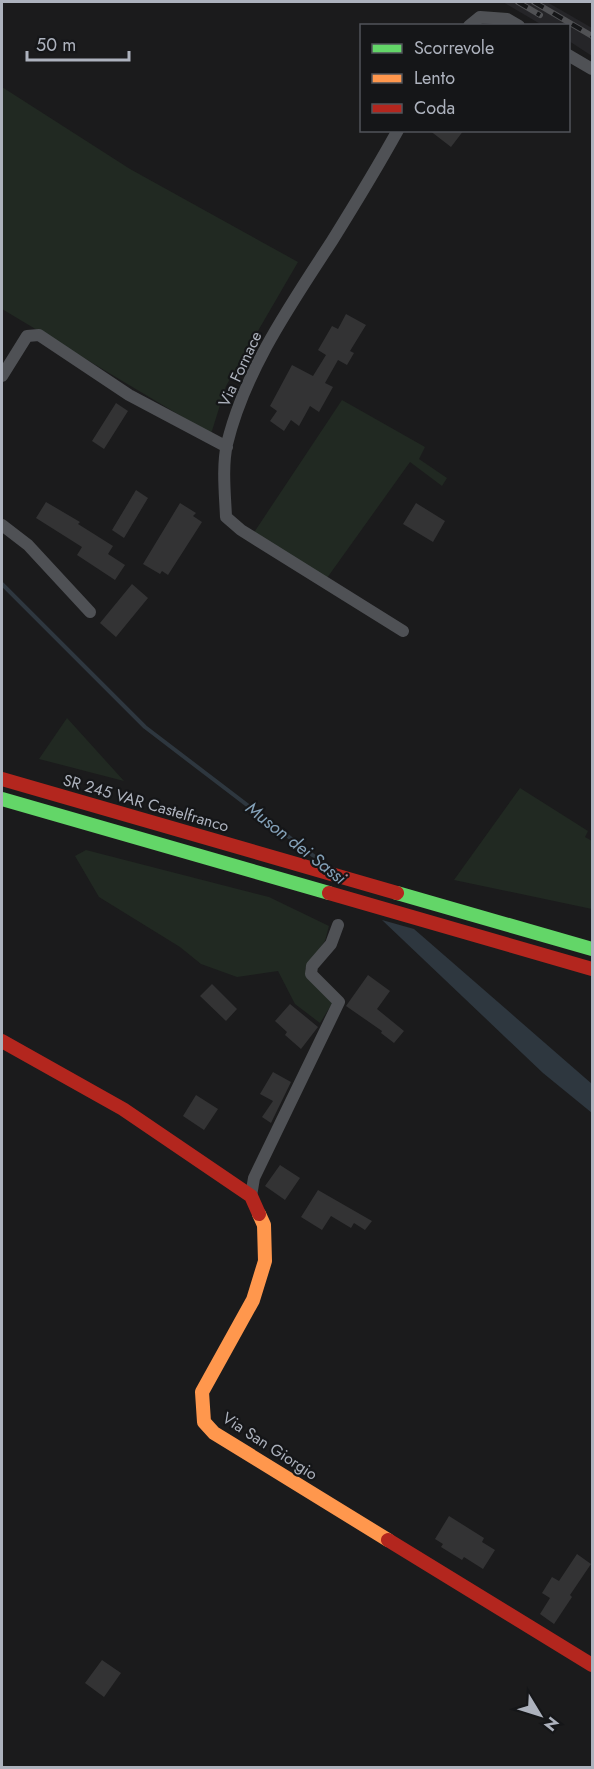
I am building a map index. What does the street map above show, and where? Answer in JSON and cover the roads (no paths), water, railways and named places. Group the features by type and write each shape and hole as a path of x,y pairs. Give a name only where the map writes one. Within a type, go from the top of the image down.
{"main road":[{"name":"SR 245 VAR Castelfranco","path":"2,779 592,949"},
{"path":"2,800 592,969"},
{"path":"2,1041 123,1109 251,1196"},
{"name":"Via San Giorgio","path":"251,1196 264,1225 265,1261 253,1300 202,1392 204,1422 214,1433 592,1665"}],"street":[{"path":"471,24 480,17 507,19 516,24"},
{"path":"570,56 592,69"},
{"name":"Via Fornace","path":"397,132 362,194 301,288 239,402 226,447 226,517 241,530 403,631"},
{"path":"2,376 27,336 39,335 129,395 226,447"},
{"path":"2,525 28,545 90,612"},
{"path":"251,1196 254,1178 339,1002 311,974 312,966 331,944 338,925"}],"waterway":[{"name":"Muson dei Sassi","path":"2,584 145,727 319,860"}],"railway":[{"path":"518,2 540,15"},
{"path":"534,2 592,36"}]}
